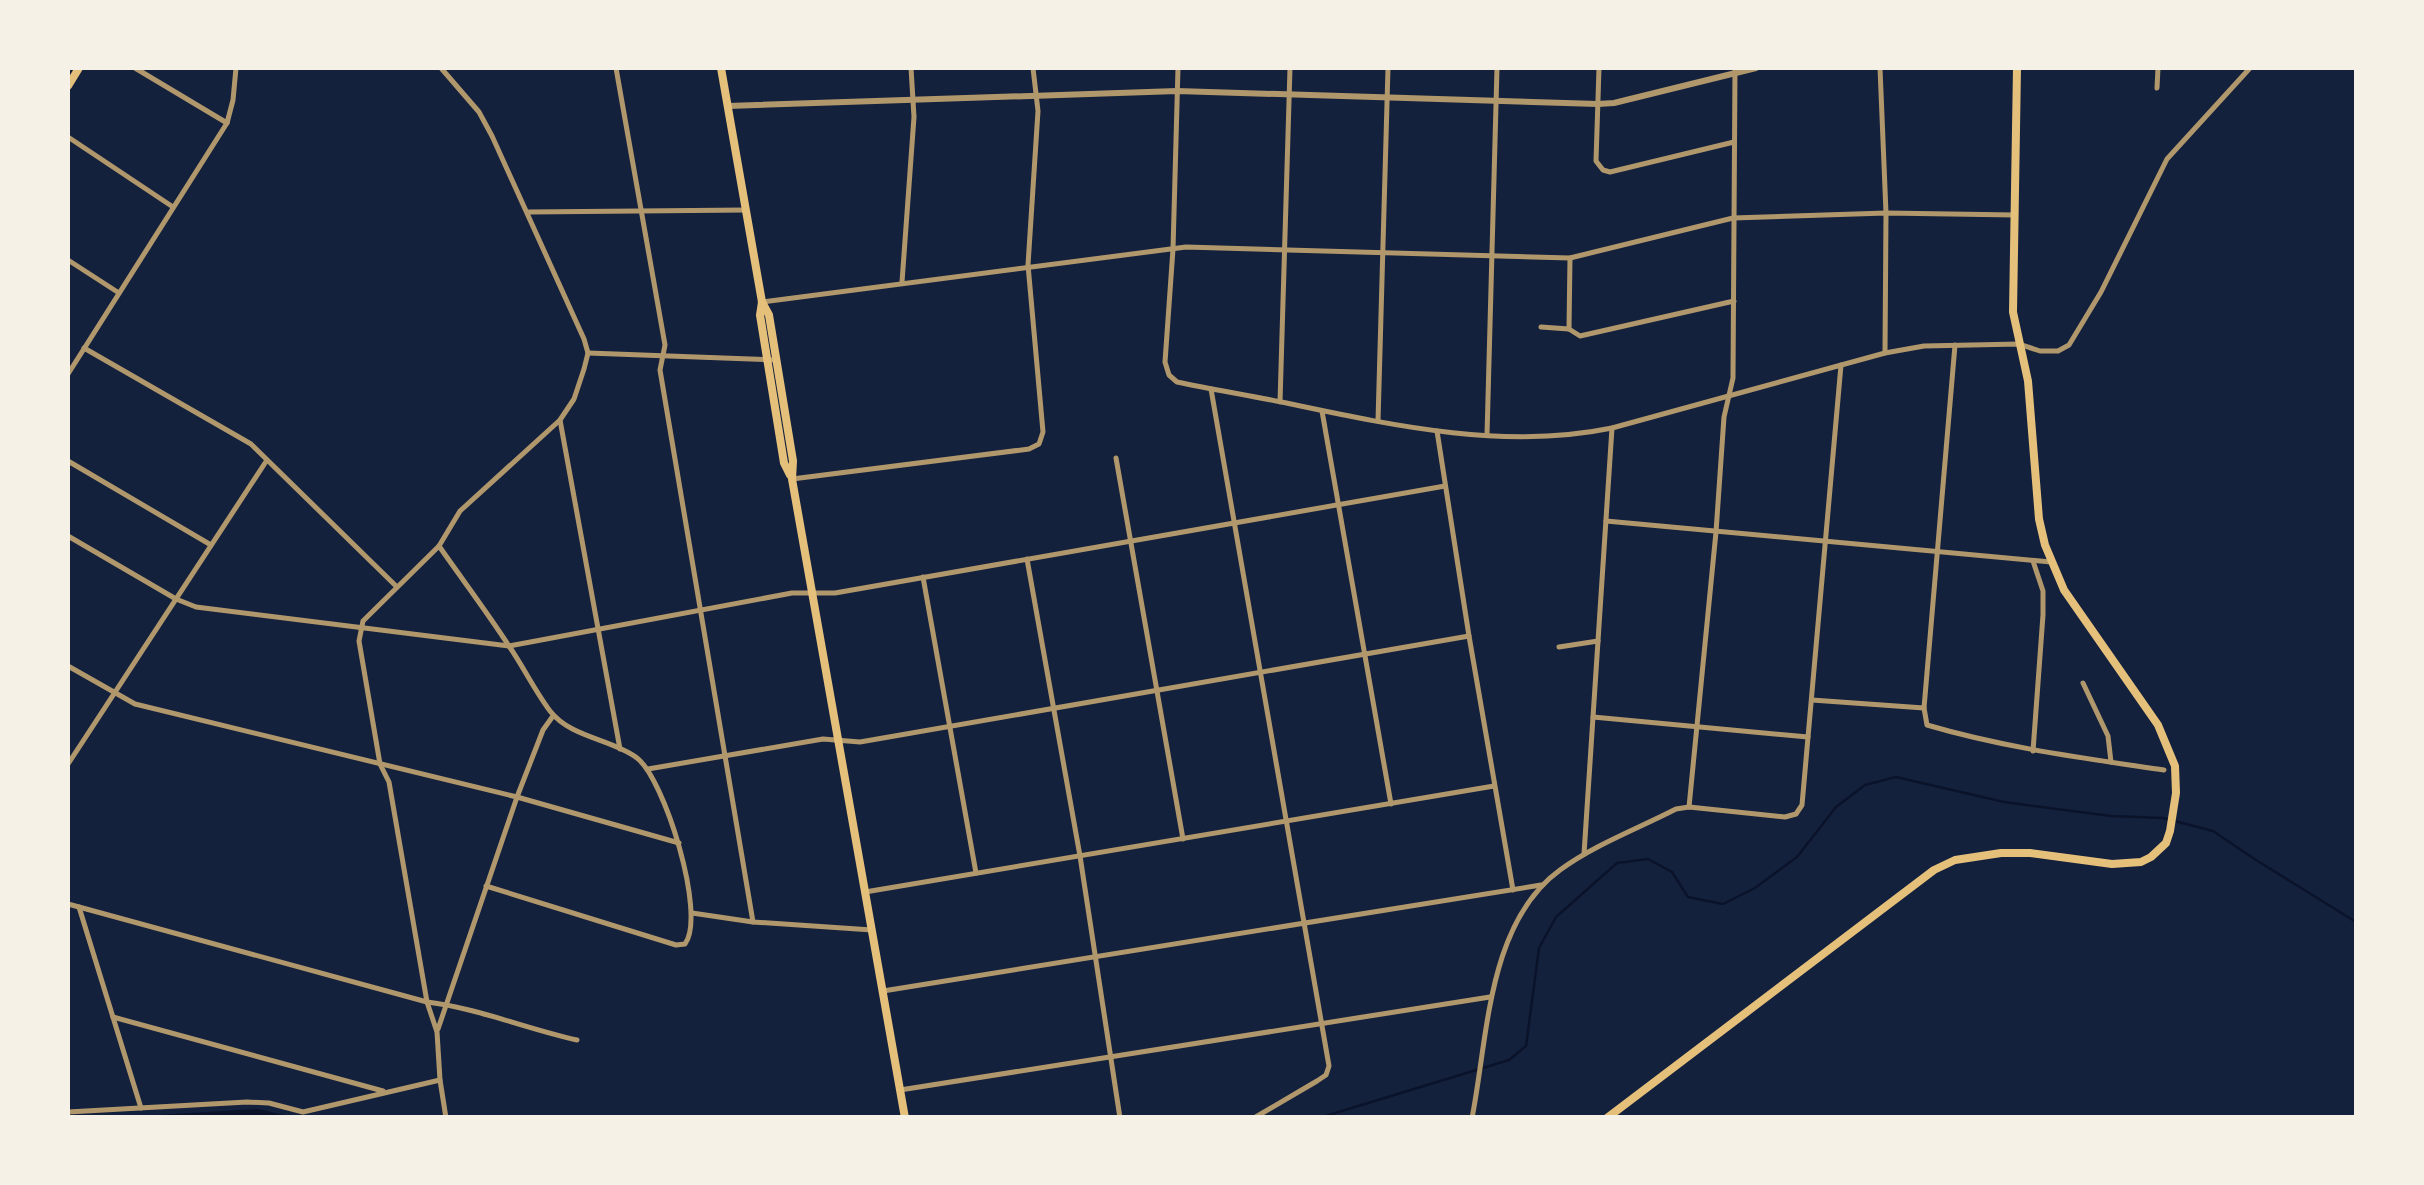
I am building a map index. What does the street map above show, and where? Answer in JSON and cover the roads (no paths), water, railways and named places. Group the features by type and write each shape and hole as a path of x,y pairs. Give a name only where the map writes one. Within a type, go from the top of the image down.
{"main road":[{"path":"68,86 79,68"},
{"path":"721,68 762,302 760,315 772,360 784,462 792,479 905,1118"},
{"path":"1607,1118 1934,870 1955,860 2001,853 2131,864 2151,858 2170,831 2175,766 2158,726 2074,606 2051,562 2039,519 2028,381 2013,312 2017,68"}],"street":[{"path":"135,68 226,123"},
{"path":"68,373 226,123 236,68"},
{"path":"440,68 478,112 492,136 588,353 574,399 560,420 460,511 439,546 363,621 359,641 380,764 389,782 427,1002 437,1032 446,1118"},
{"path":"616,68 665,345 660,370 754,922"},
{"path":"902,282 914,117 911,68"},
{"path":"792,479 1029,449 1039,444 1043,432 1028,266 1038,111 1034,68"},
{"path":"1178,68 1168,375 1177,382 1436,431 1547,437 1612,428 1924,346 2019,344 2058,351 2069,345 2101,292 2167,159 2250,68"},
{"path":"1280,402 1290,68"},
{"path":"1378,421 1388,68"},
{"path":"1487,435 1497,68"},
{"path":"1600,68 1596,161 1603,170 1610,172 1734,142"},
{"path":"728,106 1177,91 1598,104 1756,68"},
{"path":"1880,68 1886,213 1885,354"},
{"path":"2157,88 2158,68"},
{"path":"1689,808 1724,417 1733,378 1735,70"},
{"path":"68,138 173,207"},
{"path":"528,212 746,210"},
{"path":"762,302 1186,247 1570,258 1734,218 2015,214"},
{"path":"1568,329 1570,258"},
{"path":"68,260 119,293"},
{"path":"1541,328 1568,329 1580,336 1734,301"},
{"path":"1955,345 1924,708 1926,725 2033,751 2164,770"},
{"path":"84,348 252,444 396,587"},
{"path":"588,353 772,360"},
{"path":"1472,1118 1490,997 1508,940 1542,885 1584,855 1676,810 1784,816 1796,814 1802,805 1842,366"},
{"path":"1211,389 1328,1066 1326,1075 1254,1118"},
{"path":"1322,411 1391,804"},
{"path":"560,420 620,749"},
{"path":"1584,855 1612,428"},
{"path":"1436,431 1513,890"},
{"path":"1116,458 1182,839"},
{"path":"68,764 267,460"},
{"path":"68,461 211,546"},
{"path":"68,536 176,599 196,606 509,646 792,592 834,592 1445,486"},
{"path":"1606,522 2051,562"},
{"path":"439,546 553,715 637,758 648,770 684,859 692,913 691,936 685,944 676,945 486,886"},
{"path":"1028,559 1080,856 1120,1118"},
{"path":"2033,561 2043,591 2033,751"},
{"path":"924,577 976,874"},
{"path":"648,770 823,739 860,742 1468,636"},
{"path":"1559,647 1598,641"},
{"path":"68,666 135,704 517,797 678,843"},
{"path":"2083,683 2108,736 2111,762"},
{"path":"1812,700 1924,708"},
{"path":"437,1032 517,797 543,730 553,715"},
{"path":"1593,717 1808,737"},
{"path":"865,892 1494,786"},
{"path":"883,991 1542,885"},
{"path":"68,904 577,1040"},
{"path":"78,907 141,1108"},
{"path":"692,913 754,922 872,930"},
{"path":"900,1090 1490,997"},
{"path":"113,1017 386,1092"},
{"path":"304,1112 440,1080"},
{"path":"68,1112 247,1102 269,1103 304,1112 312,1118"}],"water":[{"path":"258,1109 293,1117 123,1117"}],"waterway":[{"path":"1319,1118 1509,1060 1526,1046 1539,948 1556,917 1617,863 1648,859 1672,872 1688,897 1723,904 1755,888 1797,857 1836,807 1865,785 1896,777 2004,802 2111,816 2163,818 2213,831 2356,922"}]}
